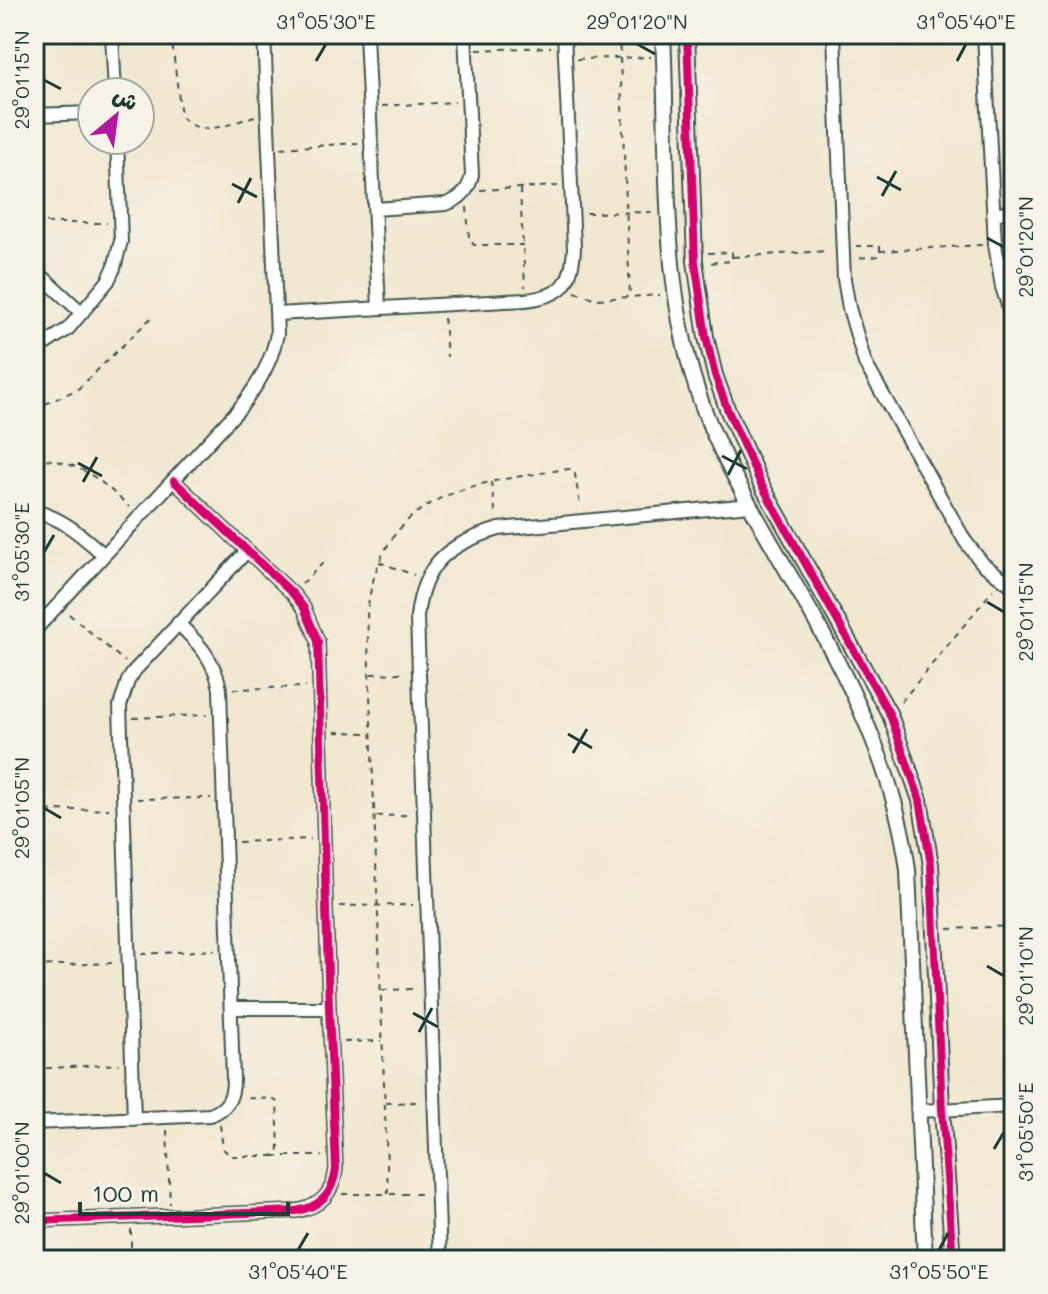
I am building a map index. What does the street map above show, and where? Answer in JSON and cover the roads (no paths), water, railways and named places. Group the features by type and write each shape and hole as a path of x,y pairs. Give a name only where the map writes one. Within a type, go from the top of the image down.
{"street":[{"path":"112,34 114,76"},
{"path":"34,631 239,409 264,375 273,355 277,314 264,34"},
{"path":"366,34 379,308"},
{"path":"375,209 446,204 467,190 472,175 465,34"},
{"path":"663,34 669,212 675,294 685,350 702,405 724,456 859,703 878,746 897,806 908,870 925,1260"},
{"path":"687,34 695,260 715,375 738,435 781,522 890,715 920,800 931,865 942,1109 953,1260"},
{"path":"834,34 843,251 849,308 865,363 965,541 983,564 1014,587"},
{"path":"984,34 995,244 1002,287 1014,323"},
{"path":"277,314 545,298 565,284 573,262 564,40"},
{"path":"34,115 76,114"},
{"path":"34,351 58,338 82,313 114,268 121,241 118,156"},
{"path":"994,213 1014,212"},
{"path":"34,269 82,313"},
{"path":"34,1221 296,1211 309,1209 329,1194 335,1182 318,641 304,608 293,594 174,481"},
{"path":"440,1260 417,617 419,596 439,560 455,546 474,536 499,529 750,505"},
{"path":"34,511 72,527 103,554"},
{"path":"134,1119 120,718 123,693 135,670 247,551"},
{"path":"34,1123 210,1115 219,1112 231,1098 233,1080 220,689 212,662 178,623"},
{"path":"231,1008 329,1008"},
{"path":"919,1111 1014,1106"}]}
